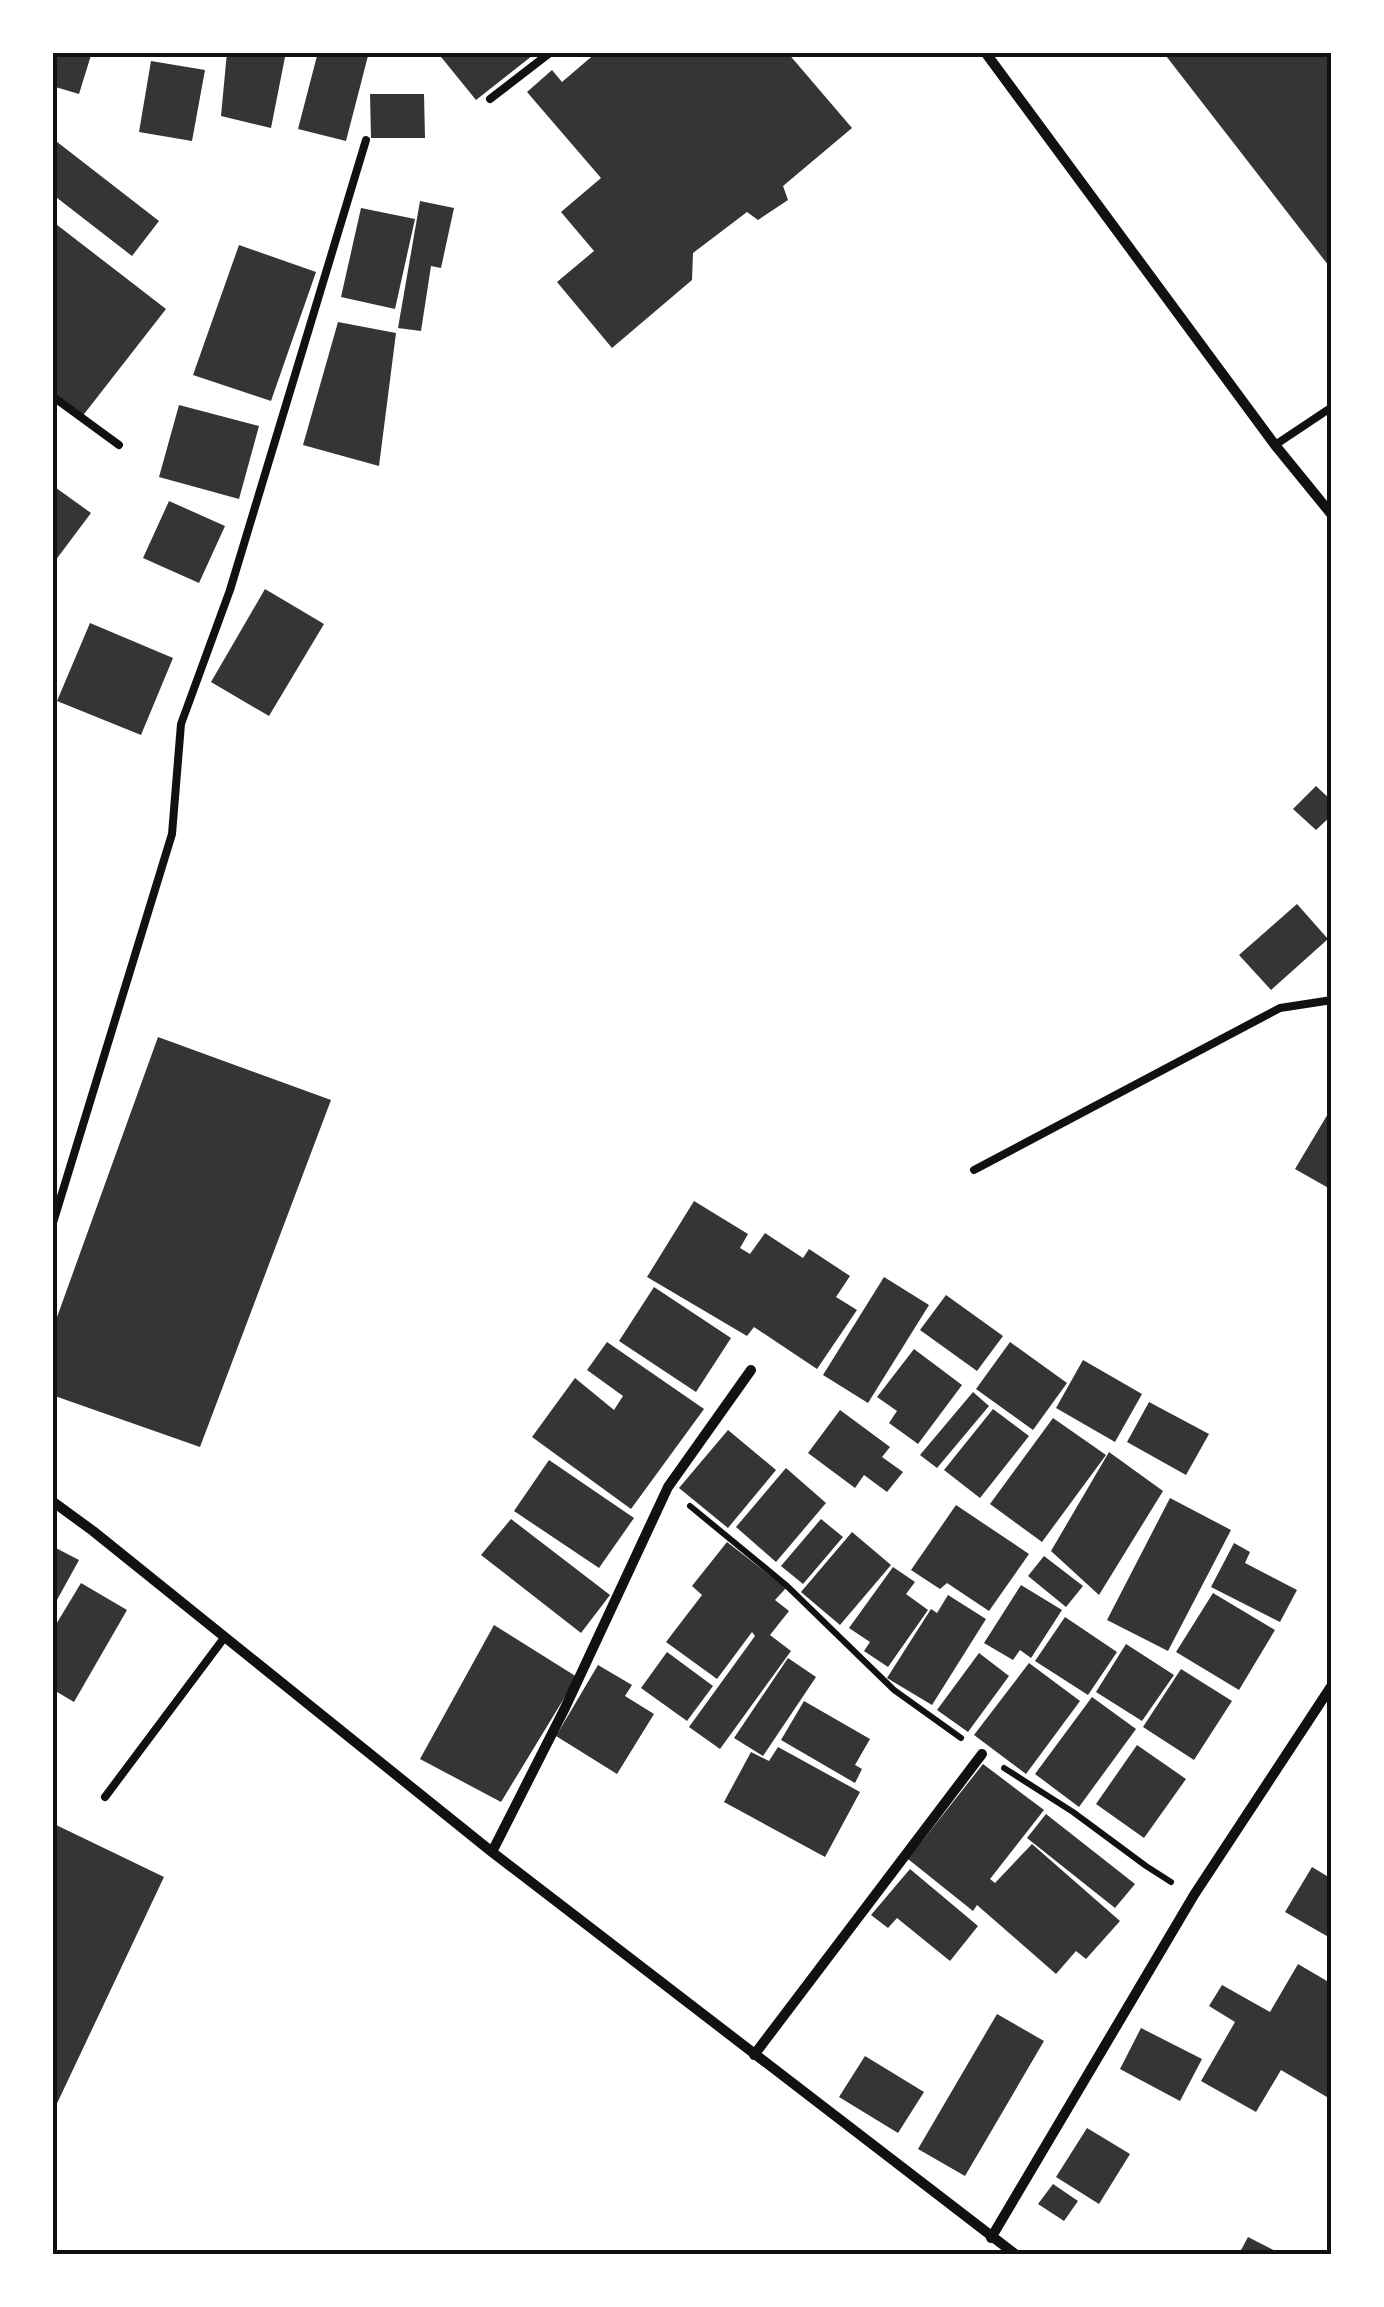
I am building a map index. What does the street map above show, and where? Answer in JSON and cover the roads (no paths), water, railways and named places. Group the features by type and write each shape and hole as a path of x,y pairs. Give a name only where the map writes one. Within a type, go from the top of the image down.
{"street":[{"path":"985,52 1275,445 1332,515"},
{"path":"492,1852 668,1487 751,1370"},
{"path":"52,1501 492,1852 1015,2254"},
{"path":"991,2238 1194,1895 1332,1685"},
{"path":"754,2055 982,1754"}],"lane":[{"path":"490,99 550,52"},
{"path":"52,1226 172,834 181,724 230,590 366,140"},
{"path":"52,396 119,444"},
{"path":"1275,445 1332,408"},
{"path":"974,1170 1280,1008 1332,1000"},
{"path":"104,1797 224,1638"}]}
